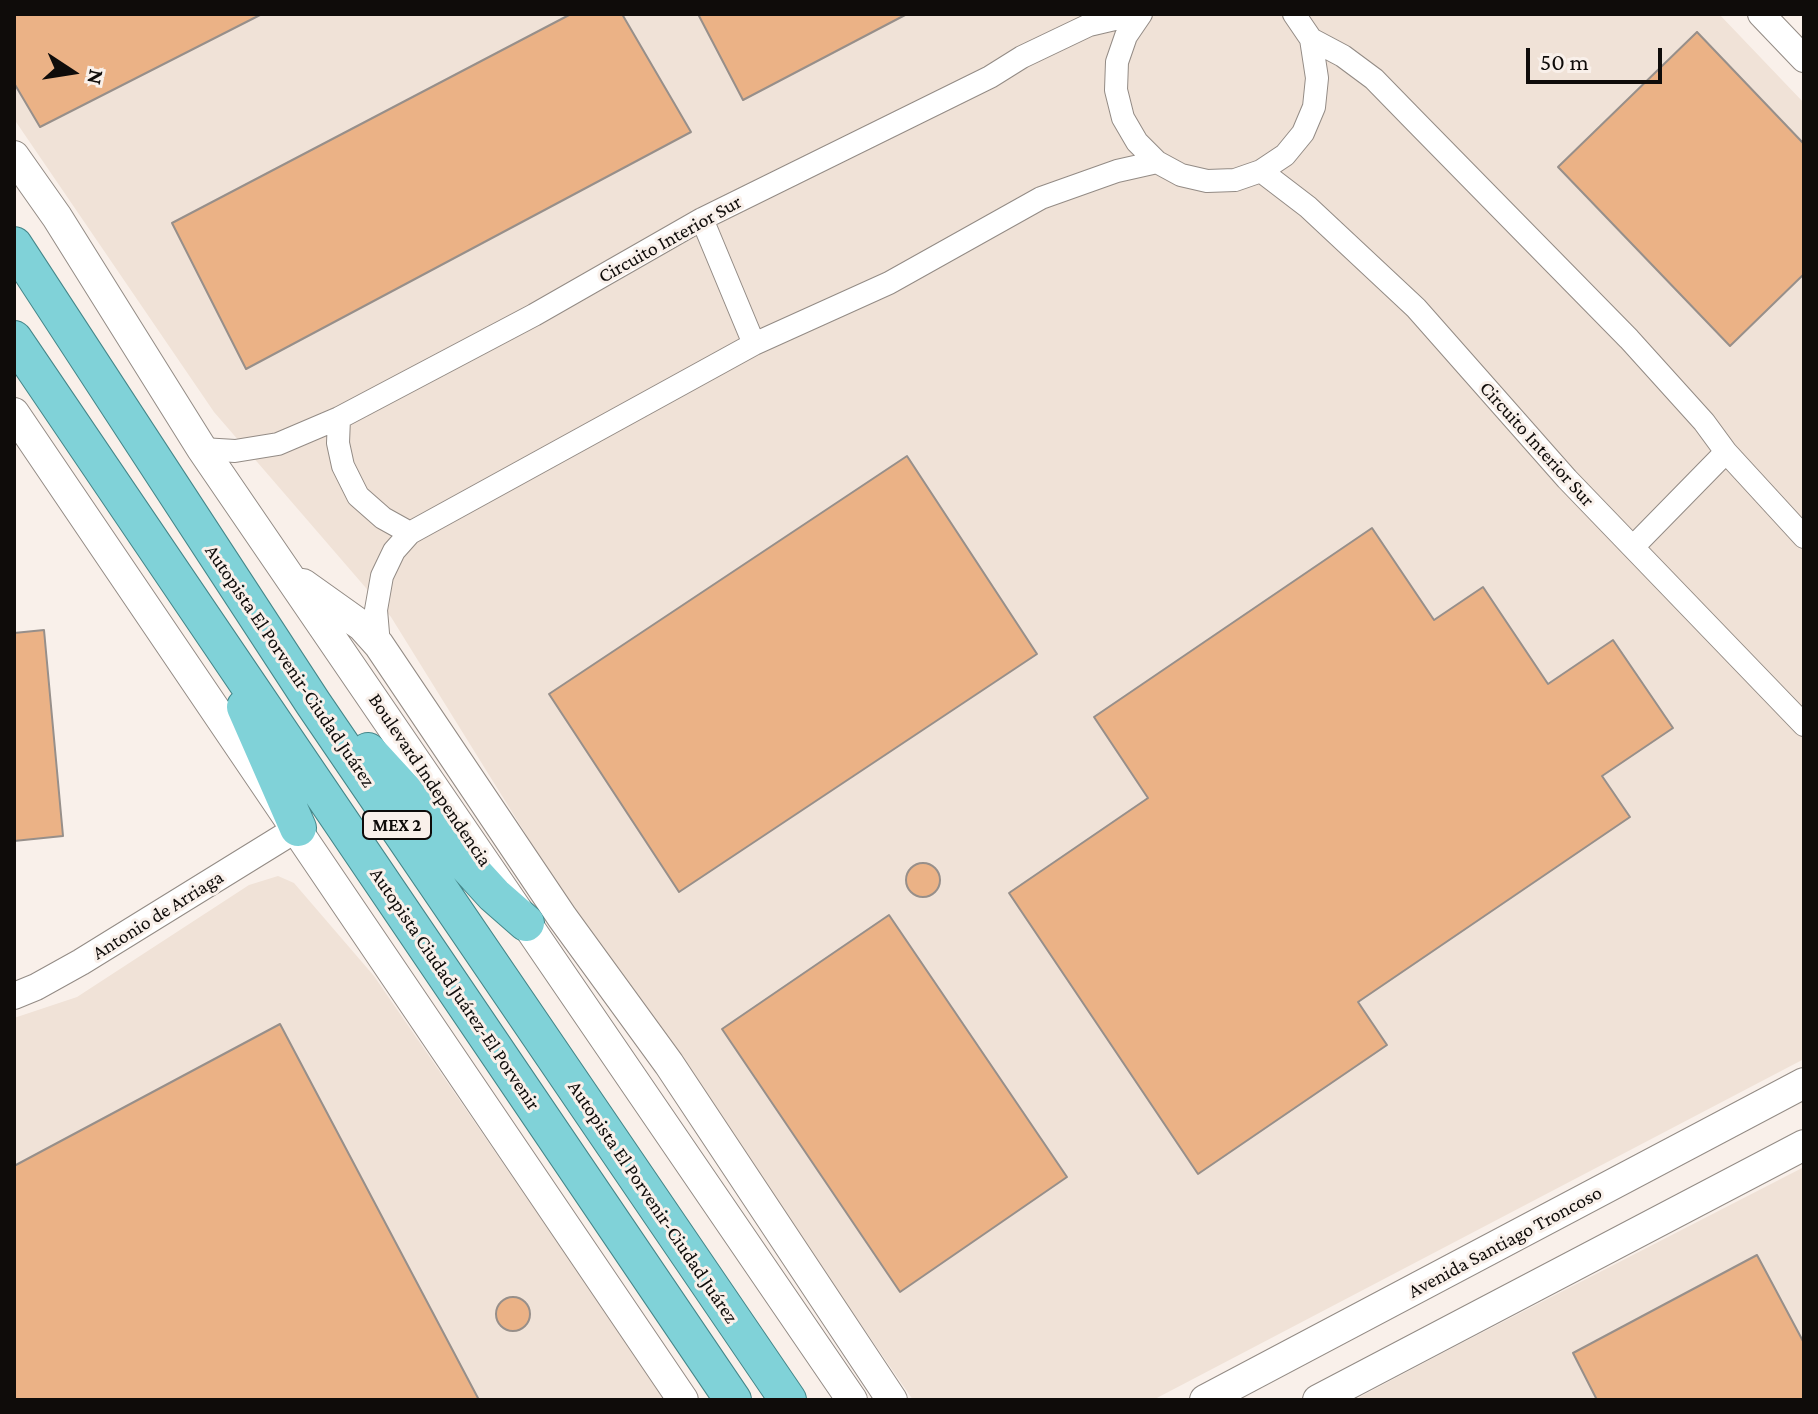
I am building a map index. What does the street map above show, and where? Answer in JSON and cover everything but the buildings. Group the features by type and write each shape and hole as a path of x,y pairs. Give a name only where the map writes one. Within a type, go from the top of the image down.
{"highway":[{"name":"Autopista El Porvenir-Ciudad Juárez","path":"15,245 313,703 788,1400"},
{"name":"Autopista Ciudad Juárez-El Porvenir","path":"14,339 733,1400"},
{"path":"209,625 298,828"},
{"path":"313,703 354,735 494,895 526,923"}],"main road":[{"name":"Boulevard Independencia","path":"14,156 57,217 202,449 852,1400"},
{"path":"14,413 683,1400"},
{"path":"289,574 362,626 379,645 562,917 669,1064 892,1400"},
{"path":"669,1064 786,1303"},
{"name":"Avenida Santiago Troncoso","path":"1205,1400 1804,1083"},
{"path":"1318,1400 1804,1145"}],"street":[{"path":"1138,14 1117,62 1116,90 1123,118 1137,142 1157,162 1181,175 1207,181 1235,180 1261,171 1285,155 1303,133 1314,107 1317,78 1311,39 1294,14"},
{"name":"Circuito Interior Sur","path":"202,449 235,451 278,444 339,418 534,315 702,219 990,77 1022,57 1089,25 1138,14"},
{"path":"1761,14 1804,59"},
{"path":"1311,39 1343,56 1374,79 1629,339 1804,537"},
{"path":"379,645 376,610 382,576 394,551 410,533 754,344 889,283 1041,198 1117,171 1157,162"},
{"name":"Circuito Interior Sur","path":"1261,171 1308,207 1416,308 1567,479 1804,725"},
{"path":"702,219 754,344"},
{"path":"339,418 338,443 343,466 358,496 383,518 410,533"},
{"path":"1633,547 1726,452"},
{"name":"Antonio de Arriaga","path":"14,996 81,962 298,828"}],"shaded area":[{"path":"14,14 1719,14 1804,103 1804,1059 1153,1400 913,1400 548,870 391,617 214,412 14,119"},
{"path":"278,876 294,883 374,976 666,1400 14,1400 14,1018 77,997 249,885"},
{"path":"1804,1167 1804,1400 1354,1400 1454,1347"}]}
